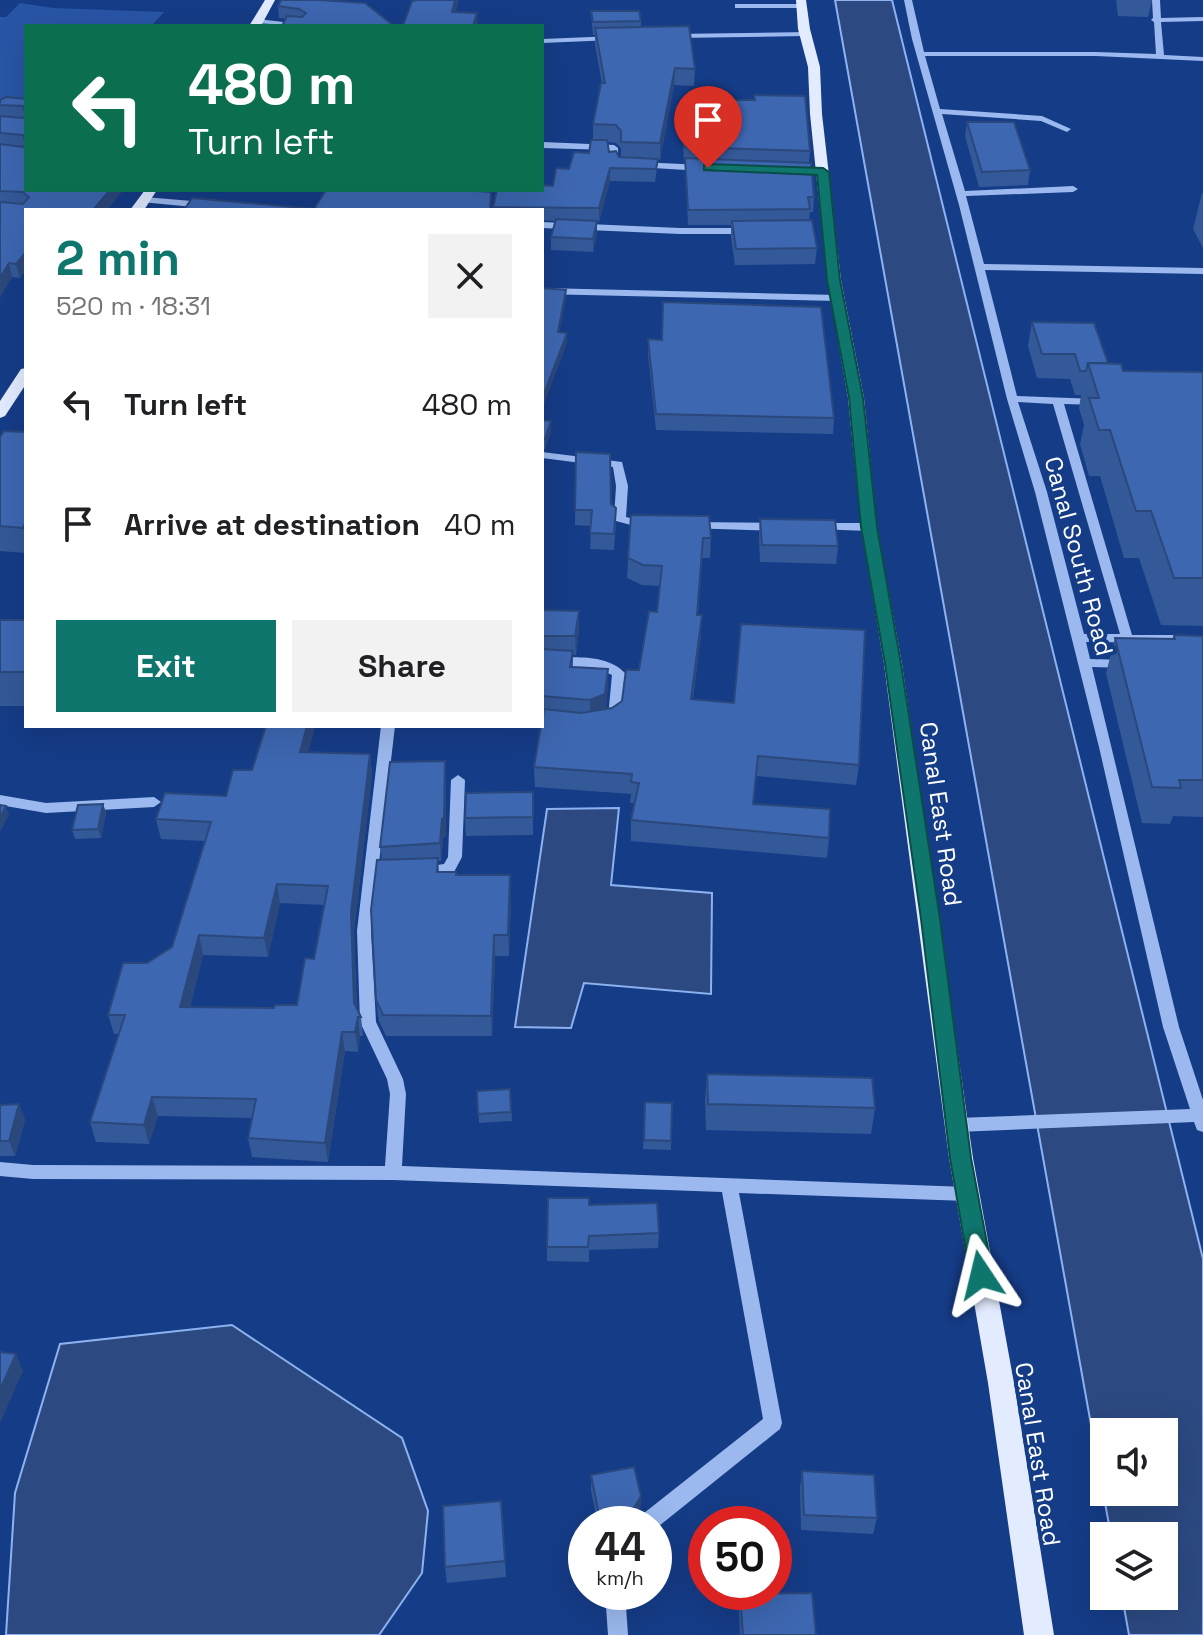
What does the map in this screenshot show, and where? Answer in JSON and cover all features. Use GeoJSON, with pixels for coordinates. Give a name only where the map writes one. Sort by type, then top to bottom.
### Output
{"type":"FeatureCollection","features":[{"type":"Feature","properties":{"kind":"main road"},"geometry":{"type":"LineString","coordinates":[[256,24],[270,0]]}},
{"type":"Feature","properties":{"kind":"main road","name":"Canal East Road"},"geometry":{"type":"LineString","coordinates":[[801,3],[814,67],[815,172],[820,230],[856,398],[869,527],[893,664],[967,1194],[1001,1383],[1039,1635]]}},
{"type":"Feature","properties":{"kind":"main road"},"geometry":{"type":"LineString","coordinates":[[2,406],[24,375]]}},
{"type":"Feature","properties":{"kind":"street","name":"Canal South Road"},"geometry":{"type":"LineString","coordinates":[[908,0],[1012,399],[1041,492],[1171,1027],[1200,1109]]}},
{"type":"Feature","properties":{"kind":"street"},"geometry":{"type":"LineString","coordinates":[[1156,0],[1155,20],[1160,56]]}},
{"type":"Feature","properties":{"kind":"street"},"geometry":{"type":"LineString","coordinates":[[738,6],[801,3]]}},
{"type":"Feature","properties":{"kind":"street"},"geometry":{"type":"LineString","coordinates":[[1155,20],[1203,19]]}},
{"type":"Feature","properties":{"kind":"street"},"geometry":{"type":"LineString","coordinates":[[658,36],[805,34]]}},
{"type":"Feature","properties":{"kind":"street"},"geometry":{"type":"LineString","coordinates":[[544,41],[629,37]]}},
{"type":"Feature","properties":{"kind":"street"},"geometry":{"type":"LineString","coordinates":[[921,54],[1203,59]]}},
{"type":"Feature","properties":{"kind":"street"},"geometry":{"type":"LineString","coordinates":[[937,111],[1042,119],[1067,129]]}},
{"type":"Feature","properties":{"kind":"street"},"geometry":{"type":"LineString","coordinates":[[544,145],[614,148],[618,163],[715,168]]}},
{"type":"Feature","properties":{"kind":"street"},"geometry":{"type":"LineString","coordinates":[[961,194],[1073,189]]}},
{"type":"Feature","properties":{"kind":"street"},"geometry":{"type":"LineString","coordinates":[[144,200],[216,206]]}},
{"type":"Feature","properties":{"kind":"street"},"geometry":{"type":"LineString","coordinates":[[544,225],[754,231]]}},
{"type":"Feature","properties":{"kind":"street"},"geometry":{"type":"LineString","coordinates":[[980,267],[1203,271]]}},
{"type":"Feature","properties":{"kind":"street"},"geometry":{"type":"LineString","coordinates":[[544,291],[837,298]]}},
{"type":"Feature","properties":{"kind":"street"},"geometry":{"type":"LineString","coordinates":[[1012,399],[1115,402]]}},
{"type":"Feature","properties":{"kind":"street"},"geometry":{"type":"LineString","coordinates":[[1057,400],[1127,638]]}},
{"type":"Feature","properties":{"kind":"street"},"geometry":{"type":"LineString","coordinates":[[544,455],[618,464],[622,486],[620,519],[636,525],[661,526]]}},
{"type":"Feature","properties":{"kind":"street"},"geometry":{"type":"LineString","coordinates":[[677,526],[789,527]]}},
{"type":"Feature","properties":{"kind":"street"},"geometry":{"type":"LineString","coordinates":[[805,527],[869,527]]}},
{"type":"Feature","properties":{"kind":"street"},"geometry":{"type":"LineString","coordinates":[[1077,638],[1203,639]]}},
{"type":"Feature","properties":{"kind":"street"},"geometry":{"type":"LineString","coordinates":[[544,662],[606,665],[619,673],[614,718],[597,725]]}},
{"type":"Feature","properties":{"kind":"street"},"geometry":{"type":"LineString","coordinates":[[1084,663],[1145,664]]}},
{"type":"Feature","properties":{"kind":"street"},"geometry":{"type":"LineString","coordinates":[[388,728],[378,873],[364,931],[368,1022],[395,1079],[398,1094],[393,1173]]}},
{"type":"Feature","properties":{"kind":"street"},"geometry":{"type":"LineString","coordinates":[[411,872],[449,868],[455,857],[458,780]]}},
{"type":"Feature","properties":{"kind":"street"},"geometry":{"type":"LineString","coordinates":[[0,800],[46,808],[154,802]]}},
{"type":"Feature","properties":{"kind":"street"},"geometry":{"type":"LineString","coordinates":[[957,1125],[1176,1115],[1200,1109]]}},
{"type":"Feature","properties":{"kind":"street"},"geometry":{"type":"LineString","coordinates":[[0,1169],[393,1173],[967,1194]]}},
{"type":"Feature","properties":{"kind":"street"},"geometry":{"type":"LineString","coordinates":[[669,1506],[773,1423],[729,1186]]}},
{"type":"Feature","properties":{"kind":"street"},"geometry":{"type":"LineString","coordinates":[[616,1610],[618,1635]]}},
{"type":"Feature","properties":{"kind":"shaded area"},"geometry":{"type":"Polygon","coordinates":[[[835,0],[892,0],[1203,1259],[1203,1635],[1129,1635],[1125,1610],[1178,1610],[1178,1522],[1108,1522],[1106,1506],[1178,1506],[1178,1418],[1090,1419],[835,0]]]}},
{"type":"Feature","properties":{"kind":"shaded area"},"geometry":{"type":"Polygon","coordinates":[[[20,3],[53,8],[164,12],[153,24],[24,24],[24,102],[0,100],[0,17],[6,17],[20,3]]]}},
{"type":"Feature","properties":{"kind":"shaded area"},"geometry":{"type":"Polygon","coordinates":[[[619,808],[611,885],[712,893],[711,994],[584,983],[571,1028],[515,1027],[547,809],[619,808]]]}},
{"type":"Feature","properties":{"kind":"shaded area"},"geometry":{"type":"Polygon","coordinates":[[[232,1325],[402,1438],[428,1511],[422,1573],[379,1635],[6,1635],[15,1493],[60,1344],[232,1325]]]}},
{"type":"Feature","properties":{"kind":"building"},"geometry":{"type":"Polygon","coordinates":[[[281,0],[365,3],[391,24],[283,24],[287,16],[302,17],[306,13],[278,6],[281,0]]]}},
{"type":"Feature","properties":{"kind":"building"},"geometry":{"type":"Polygon","coordinates":[[[455,0],[452,12],[477,13],[474,24],[404,24],[412,1],[455,0]]]}},
{"type":"Feature","properties":{"kind":"building"},"geometry":{"type":"Polygon","coordinates":[[[591,11],[639,11],[641,21],[593,22],[591,11]]]}},
{"type":"Feature","properties":{"kind":"building"},"geometry":{"type":"Polygon","coordinates":[[[689,26],[695,69],[675,68],[660,143],[621,142],[621,131],[616,125],[593,124],[601,83],[605,83],[595,28],[689,26]]]}},
{"type":"Feature","properties":{"kind":"building"},"geometry":{"type":"Polygon","coordinates":[[[754,95],[805,96],[810,151],[684,147],[681,100],[755,100],[754,95]]]}},
{"type":"Feature","properties":{"kind":"building"},"geometry":{"type":"Polygon","coordinates":[[[6,97],[24,99],[24,109],[23,106],[0,105],[0,100],[6,97]]]}},
{"type":"Feature","properties":{"kind":"building"},"geometry":{"type":"Polygon","coordinates":[[[0,116],[23,118],[24,138],[23,135],[0,133],[0,116]]]}},
{"type":"Feature","properties":{"kind":"building"},"geometry":{"type":"Polygon","coordinates":[[[967,122],[1014,122],[1030,170],[982,172],[967,122]]]}},
{"type":"Feature","properties":{"kind":"building"},"geometry":{"type":"Polygon","coordinates":[[[591,140],[607,140],[609,152],[616,151],[619,157],[658,159],[656,169],[610,168],[599,208],[493,207],[497,192],[544,192],[544,185],[553,186],[556,168],[569,169],[574,152],[589,153],[591,140]]]}},
{"type":"Feature","properties":{"kind":"building"},"geometry":{"type":"Polygon","coordinates":[[[0,144],[24,146],[24,192],[108,192],[95,208],[24,208],[24,254],[16,264],[9,263],[0,278],[0,202],[23,204],[29,197],[23,192],[0,191],[0,144]]]}},
{"type":"Feature","properties":{"kind":"building"},"geometry":{"type":"Polygon","coordinates":[[[685,158],[811,163],[814,197],[808,197],[810,209],[688,210],[685,158]]]}},
{"type":"Feature","properties":{"kind":"building"},"geometry":{"type":"Polygon","coordinates":[[[325,192],[491,192],[490,208],[315,208],[325,192]]]}},
{"type":"Feature","properties":{"kind":"building"},"geometry":{"type":"Polygon","coordinates":[[[192,198],[303,208],[185,208],[192,198]]]}},
{"type":"Feature","properties":{"kind":"building"},"geometry":{"type":"Polygon","coordinates":[[[556,219],[597,221],[593,239],[551,237],[556,219]]]}},
{"type":"Feature","properties":{"kind":"building"},"geometry":{"type":"Polygon","coordinates":[[[812,220],[817,248],[736,249],[732,221],[812,220]]]}},
{"type":"Feature","properties":{"kind":"building"},"geometry":{"type":"Polygon","coordinates":[[[544,288],[566,290],[558,332],[567,333],[544,394],[544,288]]]}},
{"type":"Feature","properties":{"kind":"building"},"geometry":{"type":"Polygon","coordinates":[[[663,302],[821,307],[834,418],[656,414],[648,339],[662,340],[663,302]]]}},
{"type":"Feature","properties":{"kind":"building"},"geometry":{"type":"Polygon","coordinates":[[[1032,322],[1094,323],[1108,363],[1088,363],[1086,371],[1080,371],[1075,354],[1042,354],[1032,322]]]}},
{"type":"Feature","properties":{"kind":"building"},"geometry":{"type":"Polygon","coordinates":[[[1088,363],[1121,364],[1123,371],[1203,372],[1203,578],[1174,578],[1151,511],[1136,511],[1110,430],[1099,430],[1089,398],[1099,398],[1088,363]]]}},
{"type":"Feature","properties":{"kind":"building"},"geometry":{"type":"Polygon","coordinates":[[[544,420],[551,421],[545,439],[544,420]]]}},
{"type":"Feature","properties":{"kind":"building"},"geometry":{"type":"Polygon","coordinates":[[[4,431],[24,432],[23,528],[0,526],[0,437],[4,431]]]}},
{"type":"Feature","properties":{"kind":"building"},"geometry":{"type":"Polygon","coordinates":[[[576,452],[610,454],[611,504],[616,508],[614,534],[590,533],[592,510],[575,510],[576,452]]]}},
{"type":"Feature","properties":{"kind":"building"},"geometry":{"type":"Polygon","coordinates":[[[631,515],[709,516],[711,538],[703,538],[697,615],[702,615],[691,699],[734,703],[741,624],[865,630],[859,765],[758,756],[753,804],[830,809],[829,838],[631,820],[639,783],[631,782],[632,774],[534,767],[541,728],[544,728],[544,709],[581,713],[612,708],[622,701],[626,670],[639,670],[649,611],[657,612],[662,566],[643,565],[628,558],[631,515]]]}},
{"type":"Feature","properties":{"kind":"building"},"geometry":{"type":"Polygon","coordinates":[[[760,519],[835,520],[838,546],[762,545],[760,519]]]}},
{"type":"Feature","properties":{"kind":"building"},"geometry":{"type":"Polygon","coordinates":[[[544,610],[579,611],[575,636],[544,636],[544,610]]]}},
{"type":"Feature","properties":{"kind":"building"},"geometry":{"type":"Polygon","coordinates":[[[0,620],[24,620],[24,672],[0,672],[0,620]]]}},
{"type":"Feature","properties":{"kind":"building"},"geometry":{"type":"Polygon","coordinates":[[[1174,635],[1203,636],[1203,780],[1179,780],[1181,788],[1152,787],[1115,638],[1175,639],[1174,635]]]}},
{"type":"Feature","properties":{"kind":"building"},"geometry":{"type":"Polygon","coordinates":[[[544,649],[573,651],[570,667],[608,669],[605,694],[590,700],[544,696],[544,649]]]}},
{"type":"Feature","properties":{"kind":"building"},"geometry":{"type":"Polygon","coordinates":[[[265,728],[306,728],[300,752],[370,754],[351,912],[354,1003],[361,1017],[358,1017],[355,1032],[342,1032],[325,1143],[248,1138],[256,1099],[152,1097],[144,1125],[90,1122],[125,1015],[108,1015],[123,963],[147,963],[172,947],[211,822],[156,819],[165,793],[226,796],[233,770],[252,770],[265,728]],[[277,884],[264,938],[199,935],[180,1007],[274,1008],[275,1005],[297,1005],[305,958],[314,959],[328,886],[277,884]]]}},
{"type":"Feature","properties":{"kind":"building"},"geometry":{"type":"Polygon","coordinates":[[[445,761],[444,818],[440,843],[380,847],[390,762],[445,761]]]}},
{"type":"Feature","properties":{"kind":"building"},"geometry":{"type":"Polygon","coordinates":[[[533,792],[533,817],[465,818],[466,793],[533,792]]]}},
{"type":"Feature","properties":{"kind":"building"},"geometry":{"type":"Polygon","coordinates":[[[103,804],[98,829],[72,830],[78,805],[103,804]]]}},
{"type":"Feature","properties":{"kind":"building"},"geometry":{"type":"Polygon","coordinates":[[[438,858],[437,872],[510,875],[508,935],[494,935],[491,1016],[383,1015],[376,1000],[371,910],[377,860],[438,858]]]}},
{"type":"Feature","properties":{"kind":"building"},"geometry":{"type":"Polygon","coordinates":[[[707,1074],[872,1078],[875,1108],[708,1104],[707,1074]]]}},
{"type":"Feature","properties":{"kind":"building"},"geometry":{"type":"Polygon","coordinates":[[[510,1089],[511,1112],[478,1114],[477,1091],[510,1089]]]}},
{"type":"Feature","properties":{"kind":"building"},"geometry":{"type":"Polygon","coordinates":[[[645,1102],[672,1103],[671,1141],[644,1140],[645,1102]]]}},
{"type":"Feature","properties":{"kind":"building"},"geometry":{"type":"Polygon","coordinates":[[[19,1104],[9,1141],[0,1141],[0,1105],[19,1104]]]}},
{"type":"Feature","properties":{"kind":"building"},"geometry":{"type":"Polygon","coordinates":[[[548,1198],[589,1198],[589,1205],[657,1203],[659,1233],[589,1236],[588,1247],[547,1247],[548,1198]]]}},
{"type":"Feature","properties":{"kind":"building"},"geometry":{"type":"Polygon","coordinates":[[[0,1352],[16,1354],[0,1390],[0,1352]]]}},
{"type":"Feature","properties":{"kind":"building"},"geometry":{"type":"Polygon","coordinates":[[[634,1467],[641,1496],[635,1506],[597,1506],[591,1475],[634,1467]]]}},
{"type":"Feature","properties":{"kind":"building"},"geometry":{"type":"Polygon","coordinates":[[[802,1471],[874,1475],[877,1518],[804,1515],[802,1471]]]}},
{"type":"Feature","properties":{"kind":"building"},"geometry":{"type":"Polygon","coordinates":[[[501,1501],[505,1561],[445,1567],[443,1506],[501,1501]]]}},
{"type":"Feature","properties":{"kind":"building"},"geometry":{"type":"Polygon","coordinates":[[[792,1593],[812,1593],[816,1635],[743,1635],[741,1610],[792,1610],[792,1593]]]}},
{"type":"Feature","properties":{"kind":"route"},"geometry":{"type":"LineString","coordinates":[[708,168],[823,172],[834,280],[856,398],[869,527],[893,664],[961,1158],[981,1275]]}}]}
